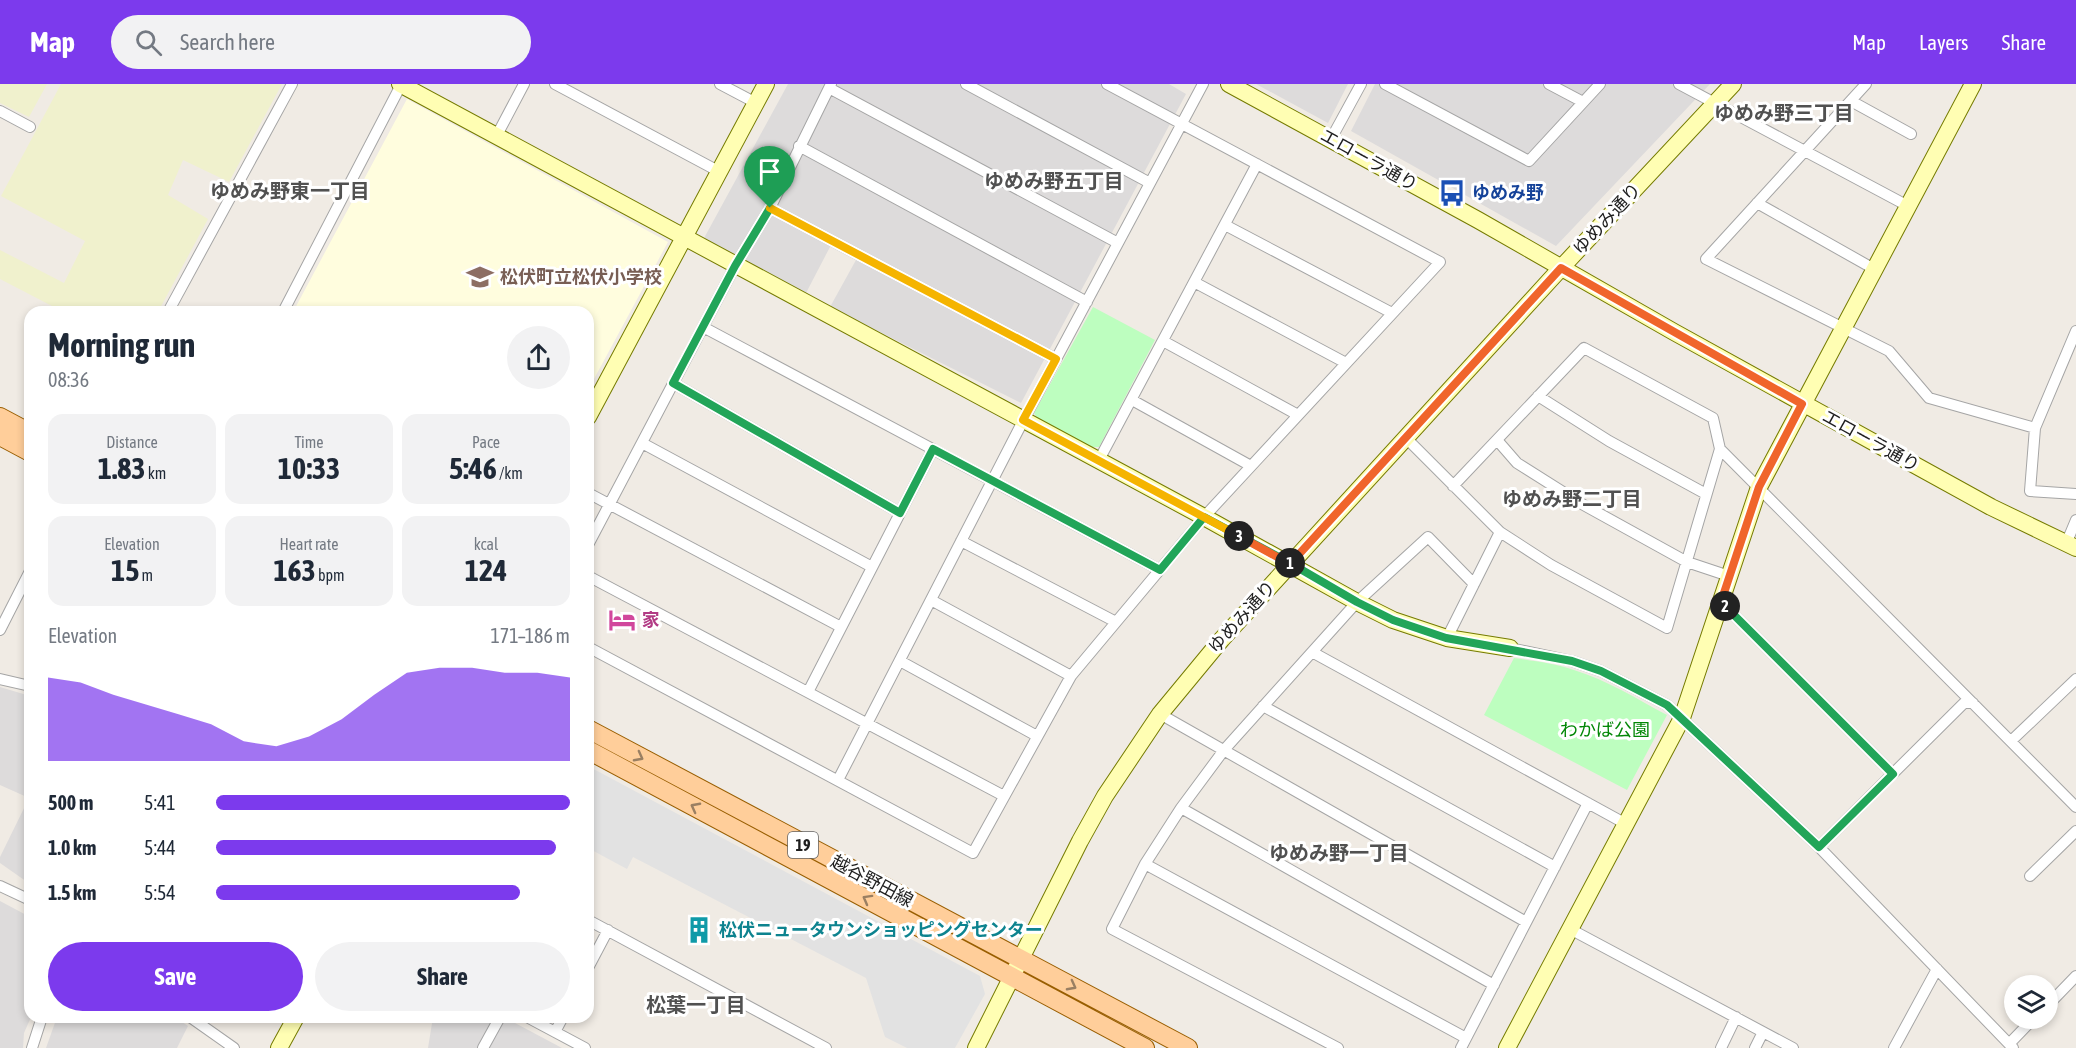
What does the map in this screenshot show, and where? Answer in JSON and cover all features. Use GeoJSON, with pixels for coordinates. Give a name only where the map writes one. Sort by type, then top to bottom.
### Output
{"type":"FeatureCollection","features":[{"type":"Feature","properties":{"kind":"main road"},"geometry":{"type":"LineString","coordinates":[[0,417],[24,430]]}},
{"type":"Feature","properties":{"kind":"main road"},"geometry":{"type":"LineString","coordinates":[[0,436],[24,449]]}},
{"type":"Feature","properties":{"kind":"main road","name":"越谷野田線"},"geometry":{"type":"LineString","coordinates":[[594,732],[1188,1048]]}},
{"type":"Feature","properties":{"kind":"main road","name":"越谷野田線"},"geometry":{"type":"LineString","coordinates":[[594,753],[1145,1048]]}},
{"type":"Feature","properties":{"kind":"street"},"geometry":{"type":"LineString","coordinates":[[171,306],[292,84]]}},
{"type":"Feature","properties":{"kind":"street"},"geometry":{"type":"LineString","coordinates":[[497,135],[524,84]]}},
{"type":"Feature","properties":{"kind":"street"},"geometry":{"type":"LineString","coordinates":[[555,84],[720,172]]}},
{"type":"Feature","properties":{"kind":"street"},"geometry":{"type":"LineString","coordinates":[[720,84],[756,103]]}},
{"type":"Feature","properties":{"kind":"street"},"geometry":{"type":"LineString","coordinates":[[594,406],[766,84]]}},
{"type":"Feature","properties":{"kind":"street"},"geometry":{"type":"LineString","coordinates":[[966,84],[1150,183]]}},
{"type":"Feature","properties":{"kind":"street"},"geometry":{"type":"LineString","coordinates":[[594,650],[974,853],[1071,676],[1204,517],[1440,262],[1107,84]]}},
{"type":"Feature","properties":{"kind":"street"},"geometry":{"type":"LineString","coordinates":[[838,780],[1023,420],[1203,84]]}},
{"type":"Feature","properties":{"kind":"street","name":"エローラ通り"},"geometry":{"type":"LineString","coordinates":[[1229,84],[1802,404],[1981,501],[2071,546]]}},
{"type":"Feature","properties":{"kind":"street"},"geometry":{"type":"LineString","coordinates":[[1331,139],[1361,84]]}},
{"type":"Feature","properties":{"kind":"street"},"geometry":{"type":"LineString","coordinates":[[1385,84],[1528,161],[1600,84]]}},
{"type":"Feature","properties":{"kind":"street"},"geometry":{"type":"LineString","coordinates":[[1549,84],[1583,102]]}},
{"type":"Feature","properties":{"kind":"street"},"geometry":{"type":"LineString","coordinates":[[1679,84],[1908,206]]}},
{"type":"Feature","properties":{"kind":"street","name":"ゆめみ通り"},"geometry":{"type":"LineString","coordinates":[[976,1048],[1105,796],[1160,714],[1221,639],[1732,84]]}},
{"type":"Feature","properties":{"kind":"street"},"geometry":{"type":"LineString","coordinates":[[1866,84],[1706,259],[1889,351],[1929,399],[2035,428]]}},
{"type":"Feature","properties":{"kind":"street"},"geometry":{"type":"LineString","coordinates":[[1507,1048],[1682,718],[1759,487],[1973,84]]}},
{"type":"Feature","properties":{"kind":"street"},"geometry":{"type":"LineString","coordinates":[[286,306],[400,85],[497,135],[735,266],[1393,620],[1446,638],[1572,661],[1601,671],[1667,705],[1819,847],[2011,1046],[2025,1029]]}},
{"type":"Feature","properties":{"kind":"street"},"geometry":{"type":"LineString","coordinates":[[594,534],[735,266],[770,208],[830,86],[1118,243]]}},
{"type":"Feature","properties":{"kind":"street"},"geometry":{"type":"LineString","coordinates":[[1851,101],[1911,134]]}},
{"type":"Feature","properties":{"kind":"street"},"geometry":{"type":"LineString","coordinates":[[0,111],[30,127]]}},
{"type":"Feature","properties":{"kind":"street"},"geometry":{"type":"LineString","coordinates":[[799,146],[1087,302]]}},
{"type":"Feature","properties":{"kind":"street"},"geometry":{"type":"LineString","coordinates":[[1099,460],[1257,164]]}},
{"type":"Feature","properties":{"kind":"street"},"geometry":{"type":"LineString","coordinates":[[1757,203],[1874,269]]}},
{"type":"Feature","properties":{"kind":"street"},"geometry":{"type":"LineString","coordinates":[[770,208],[1056,359]]}},
{"type":"Feature","properties":{"kind":"street"},"geometry":{"type":"LineString","coordinates":[[1225,225],[1392,313]]}},
{"type":"Feature","properties":{"kind":"street"},"geometry":{"type":"LineString","coordinates":[[1194,282],[1346,363]]}},
{"type":"Feature","properties":{"kind":"street"},"geometry":{"type":"LineString","coordinates":[[703,327],[1160,570]]}},
{"type":"Feature","properties":{"kind":"street"},"geometry":{"type":"LineString","coordinates":[[2076,331],[2035,428],[2030,490],[2076,494]]}},
{"type":"Feature","properties":{"kind":"street"},"geometry":{"type":"LineString","coordinates":[[1163,341],[1298,415]]}},
{"type":"Feature","properties":{"kind":"street"},"geometry":{"type":"LineString","coordinates":[[1406,438],[1453,486],[1500,532],[1551,565],[1667,628],[1720,449],[1713,418],[1584,348],[1453,486]]}},
{"type":"Feature","properties":{"kind":"street"},"geometry":{"type":"LineString","coordinates":[[673,383],[900,513]]}},
{"type":"Feature","properties":{"kind":"street"},"geometry":{"type":"LineString","coordinates":[[1538,396],[1609,441],[1706,494]]}},
{"type":"Feature","properties":{"kind":"street"},"geometry":{"type":"LineString","coordinates":[[1132,400],[1251,466]]}},
{"type":"Feature","properties":{"kind":"street"},"geometry":{"type":"LineString","coordinates":[[1497,440],[1517,463],[1582,504],[1687,562],[1729,576]]}},
{"type":"Feature","properties":{"kind":"street"},"geometry":{"type":"LineString","coordinates":[[642,443],[872,567]]}},
{"type":"Feature","properties":{"kind":"street"},"geometry":{"type":"LineString","coordinates":[[808,692],[933,449]]}},
{"type":"Feature","properties":{"kind":"street"},"geometry":{"type":"LineString","coordinates":[[1720,449],[2076,807]]}},
{"type":"Feature","properties":{"kind":"street"},"geometry":{"type":"LineString","coordinates":[[594,496],[841,627]]}},
{"type":"Feature","properties":{"kind":"street"},"geometry":{"type":"LineString","coordinates":[[2071,546],[2076,520]]}},
{"type":"Feature","properties":{"kind":"street"},"geometry":{"type":"LineString","coordinates":[[1446,638],[1500,532]]}},
{"type":"Feature","properties":{"kind":"street"},"geometry":{"type":"LineString","coordinates":[[1338,1048],[1112,928],[1146,864],[1181,808],[1224,750],[1357,602],[1428,537],[1474,584]]}},
{"type":"Feature","properties":{"kind":"street"},"geometry":{"type":"LineString","coordinates":[[961,541],[1116,622]]}},
{"type":"Feature","properties":{"kind":"street"},"geometry":{"type":"LineString","coordinates":[[594,579],[1004,796]]}},
{"type":"Feature","properties":{"kind":"street"},"geometry":{"type":"LineString","coordinates":[[0,630],[24,583]]}},
{"type":"Feature","properties":{"kind":"street"},"geometry":{"type":"LineString","coordinates":[[931,600],[1071,676]]}},
{"type":"Feature","properties":{"kind":"street"},"geometry":{"type":"LineString","coordinates":[[1721,602],[1893,774]]}},
{"type":"Feature","properties":{"kind":"street"},"geometry":{"type":"LineString","coordinates":[[1312,652],[1626,824]]}},
{"type":"Feature","properties":{"kind":"street"},"geometry":{"type":"LineString","coordinates":[[900,661],[1037,736]]}},
{"type":"Feature","properties":{"kind":"street"},"geometry":{"type":"LineString","coordinates":[[0,679],[24,685]]}},
{"type":"Feature","properties":{"kind":"street"},"geometry":{"type":"LineString","coordinates":[[2011,741],[2076,679]]}},
{"type":"Feature","properties":{"kind":"street"},"geometry":{"type":"LineString","coordinates":[[1819,847],[1964,703],[1973,703]]}},
{"type":"Feature","properties":{"kind":"street"},"geometry":{"type":"LineString","coordinates":[[1263,706],[1555,867]]}},
{"type":"Feature","properties":{"kind":"street"},"geometry":{"type":"LineString","coordinates":[[1160,714],[1526,922]]}},
{"type":"Feature","properties":{"kind":"street"},"geometry":{"type":"LineString","coordinates":[[1146,864],[1463,1043],[1588,803]]}},
{"type":"Feature","properties":{"kind":"street"},"geometry":{"type":"LineString","coordinates":[[1181,808],[1494,985]]}},
{"type":"Feature","properties":{"kind":"street"},"geometry":{"type":"LineString","coordinates":[[2030,876],[2076,831]]}},
{"type":"Feature","properties":{"kind":"street"},"geometry":{"type":"LineString","coordinates":[[0,886],[24,897]]}},
{"type":"Feature","properties":{"kind":"street"},"geometry":{"type":"LineString","coordinates":[[594,923],[826,1048]]}},
{"type":"Feature","properties":{"kind":"street"},"geometry":{"type":"LineString","coordinates":[[1570,929],[1793,1048]]}},
{"type":"Feature","properties":{"kind":"street"},"geometry":{"type":"LineString","coordinates":[[594,957],[608,930]]}},
{"type":"Feature","properties":{"kind":"street"},"geometry":{"type":"LineString","coordinates":[[1894,1048],[1937,969]]}},
{"type":"Feature","properties":{"kind":"street"},"geometry":{"type":"LineString","coordinates":[[2058,995],[2076,976]]}},
{"type":"Feature","properties":{"kind":"street"},"geometry":{"type":"LineString","coordinates":[[1721,1048],[1736,1017]]}},
{"type":"Feature","properties":{"kind":"street"},"geometry":{"type":"LineString","coordinates":[[32,1048],[40,1023]]}},
{"type":"Feature","properties":{"kind":"street"},"geometry":{"type":"LineString","coordinates":[[199,1023],[234,1048]]}},
{"type":"Feature","properties":{"kind":"street"},"geometry":{"type":"LineString","coordinates":[[279,1048],[293,1023]]}},
{"type":"Feature","properties":{"kind":"street"},"geometry":{"type":"LineString","coordinates":[[483,1048],[497,1023]]}},
{"type":"Feature","properties":{"kind":"street"},"geometry":{"type":"LineString","coordinates":[[538,1023],[585,1048]]}},
{"type":"Feature","properties":{"kind":"street"},"geometry":{"type":"LineString","coordinates":[[555,1032],[560,1023]]}},
{"type":"Feature","properties":{"kind":"street"},"geometry":{"type":"LineString","coordinates":[[1755,1048],[1763,1032]]}},
{"type":"Feature","properties":{"kind":"shaded area"},"geometry":{"type":"Polygon","coordinates":[[[788,84],[1169,84],[1186,94],[1021,403],[830,307],[856,260],[831,245],[806,293],[703,240],[788,84]]]}},
{"type":"Feature","properties":{"kind":"shaded area"},"geometry":{"type":"Polygon","coordinates":[[[1256,84],[1348,84],[1328,123],[1256,84]]]}},
{"type":"Feature","properties":{"kind":"shaded area"},"geometry":{"type":"Polygon","coordinates":[[[1375,84],[1710,84],[1556,246],[1351,131],[1375,84]]]}},
{"type":"Feature","properties":{"kind":"shaded area","name":"松伏町立松伏小学校"},"geometry":{"type":"Polygon","coordinates":[[[407,99],[668,242],[594,379],[594,306],[296,306],[407,99]]]}},
{"type":"Feature","properties":{"kind":"shaded area"},"geometry":{"type":"Polygon","coordinates":[[[0,687],[24,694],[24,796],[0,785],[0,687]]]}},
{"type":"Feature","properties":{"kind":"shaded area"},"geometry":{"type":"Polygon","coordinates":[[[594,769],[980,976],[985,994],[955,1048],[907,1048],[885,1037],[866,978],[633,857],[627,869],[594,851],[594,769]]]}},
{"type":"Feature","properties":{"kind":"shaded area"},"geometry":{"type":"Polygon","coordinates":[[[24,808],[24,880],[0,863],[0,857],[24,808]]]}},
{"type":"Feature","properties":{"kind":"shaded area"},"geometry":{"type":"Polygon","coordinates":[[[0,901],[24,914],[24,1023],[28,1023],[24,1033],[23,1048],[0,1048],[0,901]]]}},
{"type":"Feature","properties":{"kind":"shaded area"},"geometry":{"type":"Polygon","coordinates":[[[55,1023],[184,1023],[188,1026],[177,1048],[46,1048],[55,1023]]]}},
{"type":"Feature","properties":{"kind":"shaded area"},"geometry":{"type":"Polygon","coordinates":[[[432,1023],[515,1023],[562,1048],[428,1048],[432,1023]]]}},
{"type":"Feature","properties":{"kind":"green space"},"geometry":{"type":"Polygon","coordinates":[[[0,84],[47,84],[29,117],[0,103],[0,84]]]}},
{"type":"Feature","properties":{"kind":"green space"},"geometry":{"type":"Polygon","coordinates":[[[61,84],[282,84],[229,182],[183,160],[168,195],[208,219],[161,306],[52,306],[0,279],[0,250],[64,283],[85,241],[1,196],[61,84]]]}},
{"type":"Feature","properties":{"kind":"green space"},"geometry":{"type":"Polygon","coordinates":[[[1093,307],[1155,340],[1099,447],[1092,447],[1038,420],[1034,413],[1093,307]]]}},
{"type":"Feature","properties":{"kind":"green space","name":"わかば公園"},"geometry":{"type":"Polygon","coordinates":[[[1514,658],[1544,662],[1586,674],[1622,690],[1667,715],[1627,790],[1484,715],[1514,658]]]}},
{"type":"Feature","properties":{"kind":"place","name":"ゆめみ野"},"geometry":{"type":"Point","coordinates":[1452,193]}},
{"type":"Feature","properties":{"kind":"place","name":"松伏町立松伏小学校"},"geometry":{"type":"Point","coordinates":[480,277]}},
{"type":"Feature","properties":{"kind":"place","name":"家"},"geometry":{"type":"Point","coordinates":[622,620]}},
{"type":"Feature","properties":{"kind":"place","name":"松伏ニュータウンショッピングセンター"},"geometry":{"type":"Point","coordinates":[699,930]}},
{"type":"Feature","properties":{"kind":"district","name":"ゆめみ野三丁目"},"geometry":{"type":"Point","coordinates":[1784,113]}},
{"type":"Feature","properties":{"kind":"district","name":"ゆめみ野五丁目"},"geometry":{"type":"Point","coordinates":[1054,181]}},
{"type":"Feature","properties":{"kind":"district","name":"ゆめみ野東一丁目"},"geometry":{"type":"Point","coordinates":[290,191]}},
{"type":"Feature","properties":{"kind":"district","name":"ゆめみ野二丁目"},"geometry":{"type":"Point","coordinates":[1572,499]}},
{"type":"Feature","properties":{"kind":"district","name":"ゆめみ野一丁目"},"geometry":{"type":"Point","coordinates":[1339,853]}},
{"type":"Feature","properties":{"kind":"district","name":"松葉一丁目"},"geometry":{"type":"Point","coordinates":[696,1005]}},
{"type":"Feature","properties":{"kind":"route"},"geometry":{"type":"LineString","coordinates":[[770,208],[735,266],[673,383],[900,513],[933,449],[1160,570],[1204,517],[1357,602],[1393,620],[1446,638],[1572,661],[1601,671],[1667,705],[1819,847],[1893,774],[1721,602],[1759,487],[1802,404],[1561,268],[1290,564],[1204,517],[1023,420],[1056,359],[770,208]]}}]}
